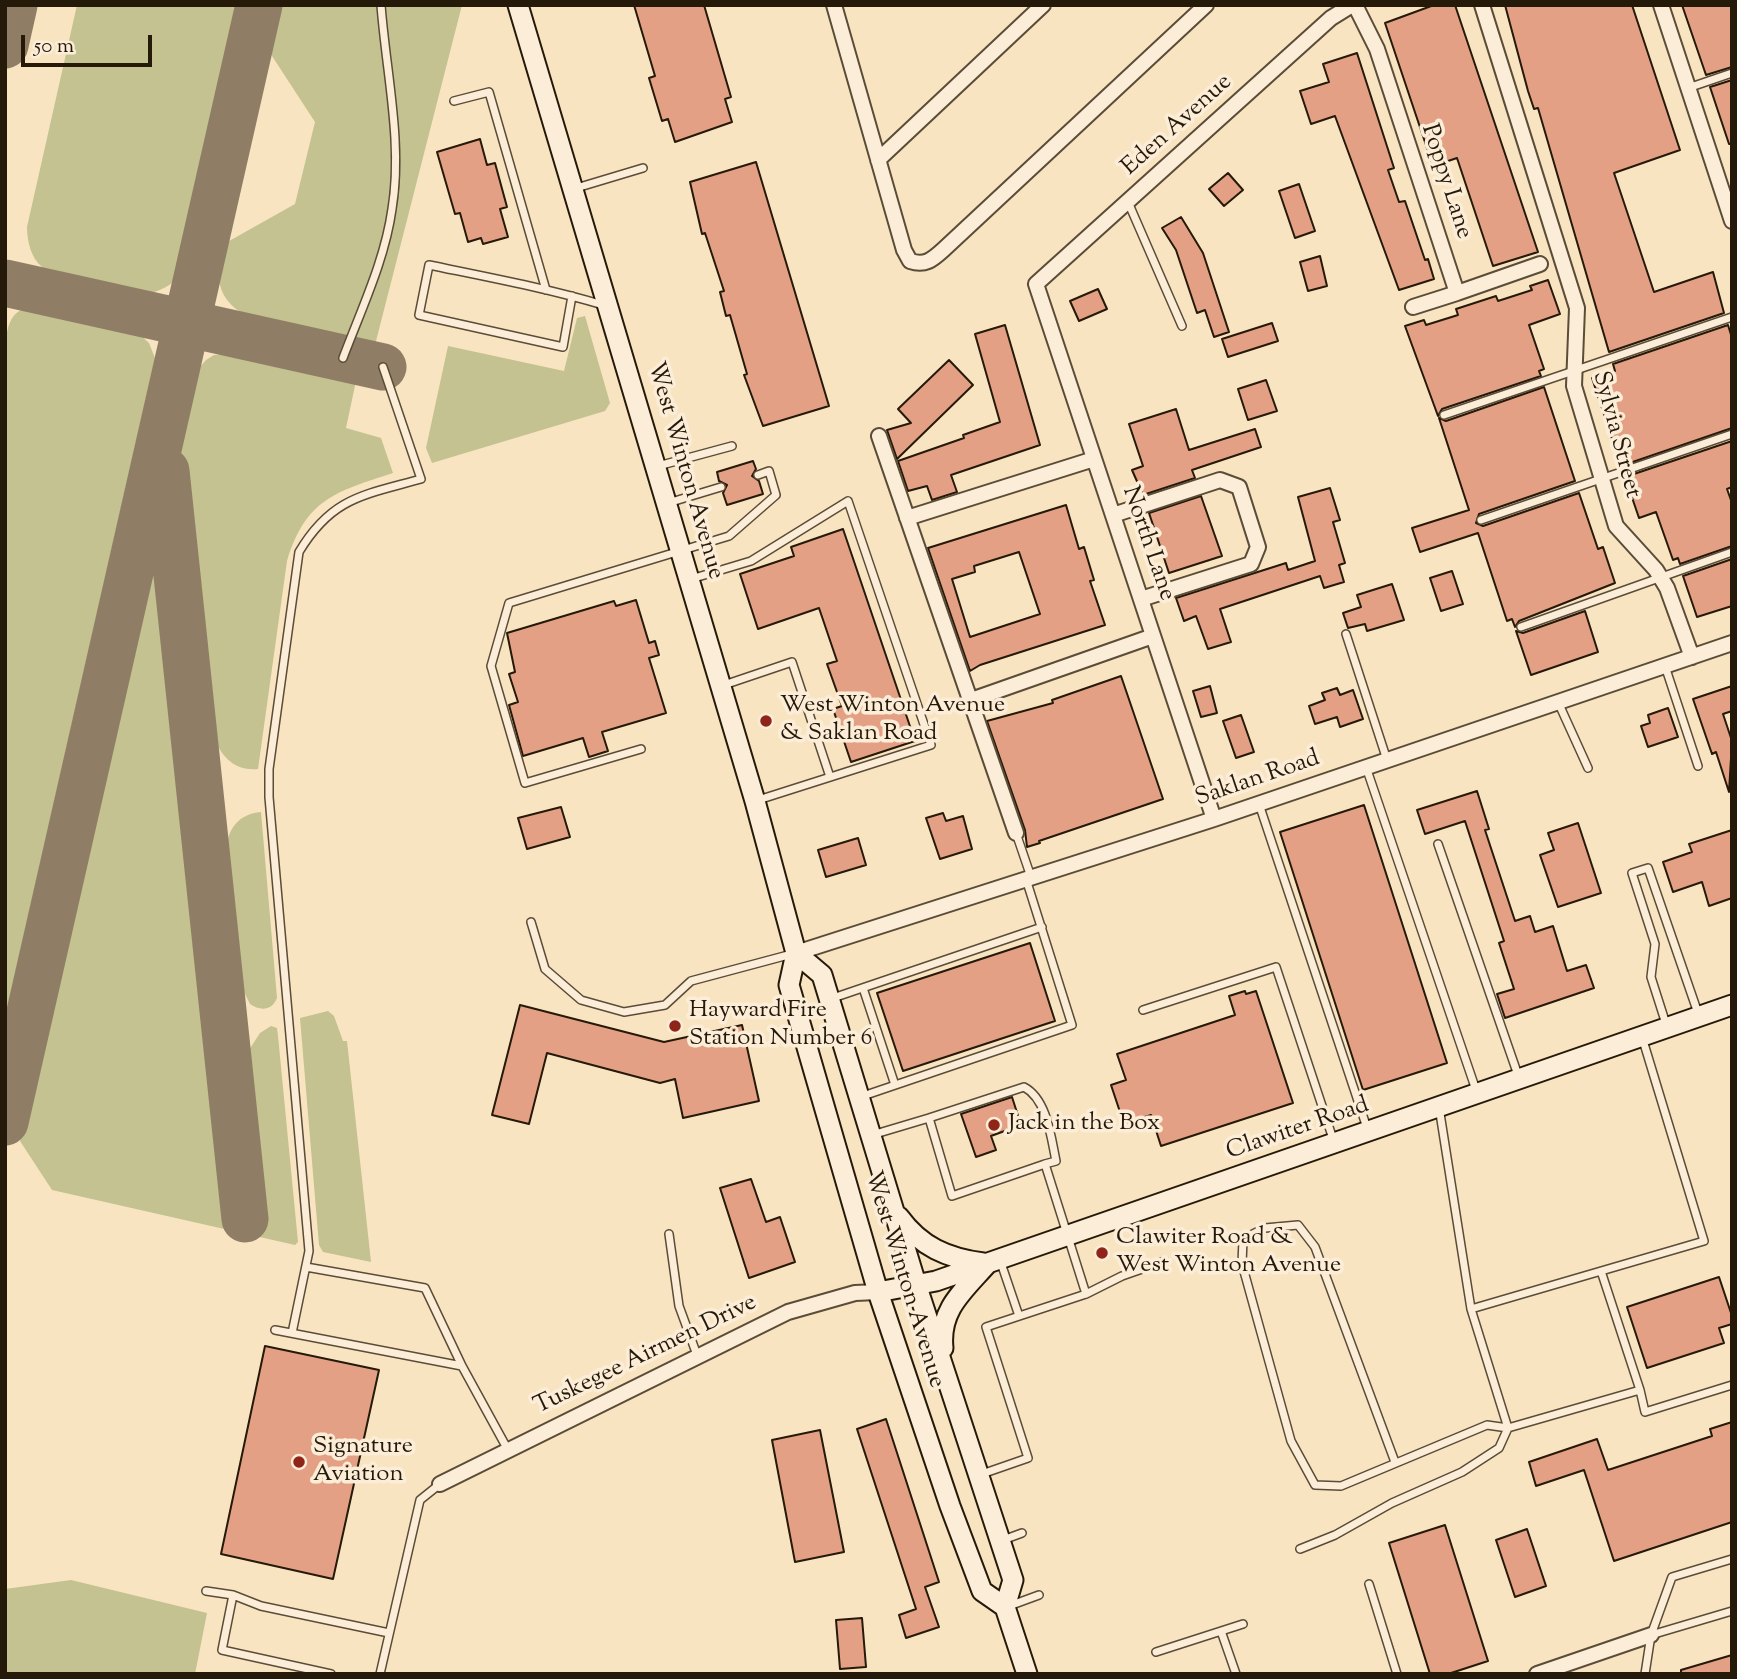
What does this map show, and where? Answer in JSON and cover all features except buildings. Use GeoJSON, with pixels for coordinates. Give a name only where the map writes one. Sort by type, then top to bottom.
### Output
{"type":"FeatureCollection","features":[{"type":"Feature","properties":{"kind":"main road","name":"West Winton Avenue"},"geometry":{"type":"LineString","coordinates":[[518,5],[572,189],[611,308],[755,801],[796,953],[789,985],[878,1292],[950,1506],[982,1591],[1005,1607]]}},
{"type":"Feature","properties":{"kind":"main road","name":"West Winton Avenue"},"geometry":{"type":"LineString","coordinates":[[796,953],[822,975],[917,1287],[1013,1580],[1005,1607],[1027,1674]]}},
{"type":"Feature","properties":{"kind":"main road","name":"Clawiter Road"},"geometry":{"type":"LineString","coordinates":[[878,1292],[917,1287],[993,1262],[1732,1005]]}},
{"type":"Feature","properties":{"kind":"main road"},"geometry":{"type":"LineString","coordinates":[[893,1208],[911,1233],[928,1247],[954,1259],[993,1262]]}},
{"type":"Feature","properties":{"kind":"main road"},"geometry":{"type":"LineString","coordinates":[[947,1379],[941,1329],[949,1307],[993,1262]]}},
{"type":"Feature","properties":{"kind":"street"},"geometry":{"type":"LineString","coordinates":[[834,5],[904,250],[910,261],[928,263],[1206,5]]}},
{"type":"Feature","properties":{"kind":"street"},"geometry":{"type":"LineString","coordinates":[[878,160],[1043,5]]}},
{"type":"Feature","properties":{"kind":"street","name":"Eden Avenue"},"geometry":{"type":"LineString","coordinates":[[1036,284],[1331,18],[1354,5]]}},
{"type":"Feature","properties":{"kind":"street","name":"Poppy Lane"},"geometry":{"type":"LineString","coordinates":[[1354,5],[1377,49],[1457,293]]}},
{"type":"Feature","properties":{"kind":"street","name":"Sylvia Street"},"geometry":{"type":"LineString","coordinates":[[1482,5],[1577,308],[1574,386],[1616,526],[1660,576],[1676,608],[1692,657]]}},
{"type":"Feature","properties":{"kind":"street"},"geometry":{"type":"LineString","coordinates":[[1661,5],[1688,88],[1728,194],[1732,221]]}},
{"type":"Feature","properties":{"kind":"street"},"geometry":{"type":"LineString","coordinates":[[1413,307],[1540,264]]}},
{"type":"Feature","properties":{"kind":"street","name":"North Lane"},"geometry":{"type":"LineString","coordinates":[[1036,284],[1214,819]]}},
{"type":"Feature","properties":{"kind":"street"},"geometry":{"type":"LineString","coordinates":[[879,436],[1016,833]]}},
{"type":"Feature","properties":{"kind":"street"},"geometry":{"type":"LineString","coordinates":[[907,518],[1094,459]]}},
{"type":"Feature","properties":{"kind":"street"},"geometry":{"type":"LineString","coordinates":[[1113,515],[1220,480],[1239,488],[1258,547],[1251,564],[1141,599]]}},
{"type":"Feature","properties":{"kind":"street"},"geometry":{"type":"LineString","coordinates":[[971,700],[1153,636]]}},
{"type":"Feature","properties":{"kind":"street","name":"Saklan Road"},"geometry":{"type":"LineString","coordinates":[[796,953],[1214,819],[1732,643]]}},
{"type":"Feature","properties":{"kind":"street","name":"Tuskegee Airmen Drive"},"geometry":{"type":"LineString","coordinates":[[440,1484],[788,1312],[855,1293],[878,1292]]}},
{"type":"Feature","properties":{"kind":"street"},"geometry":{"type":"LineString","coordinates":[[1537,1674],[1570,1668],[1651,1635]]}},
{"type":"Feature","properties":{"kind":"lane"},"geometry":{"type":"LineString","coordinates":[[343,358],[377,268],[392,209],[395,139],[381,5]]}},
{"type":"Feature","properties":{"kind":"lane"},"geometry":{"type":"LineString","coordinates":[[1688,88],[1732,74]]}},
{"type":"Feature","properties":{"kind":"lane"},"geometry":{"type":"LineString","coordinates":[[454,101],[489,92],[546,290]]}},
{"type":"Feature","properties":{"kind":"lane"},"geometry":{"type":"LineString","coordinates":[[572,189],[643,168]]}},
{"type":"Feature","properties":{"kind":"lane"},"geometry":{"type":"LineString","coordinates":[[1128,201],[1182,326]]}},
{"type":"Feature","properties":{"kind":"lane"},"geometry":{"type":"LineString","coordinates":[[572,296],[563,347],[419,315],[429,265],[572,296],[611,308]]}},
{"type":"Feature","properties":{"kind":"lane"},"geometry":{"type":"LineString","coordinates":[[1444,415],[1732,317]]}},
{"type":"Feature","properties":{"kind":"lane"},"geometry":{"type":"LineString","coordinates":[[292,1333],[309,1251],[269,797],[269,769],[299,552],[315,526],[338,506],[421,479],[383,367]]}},
{"type":"Feature","properties":{"kind":"lane"},"geometry":{"type":"LineString","coordinates":[[1481,520],[1732,435]]}},
{"type":"Feature","properties":{"kind":"lane"},"geometry":{"type":"LineString","coordinates":[[657,466],[732,446]]}},
{"type":"Feature","properties":{"kind":"lane"},"geometry":{"type":"LineString","coordinates":[[640,749],[525,783],[491,666],[509,603],[729,537],[776,495],[769,471],[758,475]]}},
{"type":"Feature","properties":{"kind":"lane"},"geometry":{"type":"LineString","coordinates":[[668,504],[721,487]]}},
{"type":"Feature","properties":{"kind":"lane"},"geometry":{"type":"LineString","coordinates":[[691,579],[751,561],[848,501],[931,745],[755,801]]}},
{"type":"Feature","properties":{"kind":"lane"},"geometry":{"type":"LineString","coordinates":[[1521,627],[1732,552]]}},
{"type":"Feature","properties":{"kind":"lane"},"geometry":{"type":"LineString","coordinates":[[1346,634],[1387,760]]}},
{"type":"Feature","properties":{"kind":"lane"},"geometry":{"type":"LineString","coordinates":[[721,686],[792,663],[830,776]]}},
{"type":"Feature","properties":{"kind":"lane"},"geometry":{"type":"LineString","coordinates":[[1665,666],[1698,766]]}},
{"type":"Feature","properties":{"kind":"lane"},"geometry":{"type":"LineString","coordinates":[[1558,701],[1588,768]]}},
{"type":"Feature","properties":{"kind":"lane"},"geometry":{"type":"LineString","coordinates":[[1366,767],[1477,1094]]}},
{"type":"Feature","properties":{"kind":"lane"},"geometry":{"type":"LineString","coordinates":[[1259,804],[1368,1132]]}},
{"type":"Feature","properties":{"kind":"lane"},"geometry":{"type":"LineString","coordinates":[[859,1097],[1072,1025],[1016,833]]}},
{"type":"Feature","properties":{"kind":"lane"},"geometry":{"type":"LineString","coordinates":[[1438,844],[1519,1079]]}},
{"type":"Feature","properties":{"kind":"lane"},"geometry":{"type":"LineString","coordinates":[[1668,1027],[1651,977],[1655,944],[1632,873],[1648,868],[1699,1016]]}},
{"type":"Feature","properties":{"kind":"lane"},"geometry":{"type":"LineString","coordinates":[[531,922],[545,969],[581,1000],[624,1012],[665,1005],[691,981],[796,953]]}},
{"type":"Feature","properties":{"kind":"lane"},"geometry":{"type":"LineString","coordinates":[[829,999],[1042,927]]}},
{"type":"Feature","properties":{"kind":"lane"},"geometry":{"type":"LineString","coordinates":[[1143,1010],[1276,967],[1335,1143]]}},
{"type":"Feature","properties":{"kind":"lane"},"geometry":{"type":"LineString","coordinates":[[863,988],[895,1085]]}},
{"type":"Feature","properties":{"kind":"lane"},"geometry":{"type":"LineString","coordinates":[[1471,1309],[1704,1241],[1642,1036]]}},
{"type":"Feature","properties":{"kind":"lane"},"geometry":{"type":"LineString","coordinates":[[871,1136],[1024,1087],[1033,1092],[1042,1107],[1056,1161],[952,1196],[929,1118]]}},
{"type":"Feature","properties":{"kind":"lane"},"geometry":{"type":"LineString","coordinates":[[1300,1549],[1335,1535],[1392,1503],[1462,1472],[1499,1448],[1508,1428],[1471,1309],[1439,1107]]}},
{"type":"Feature","properties":{"kind":"lane"},"geometry":{"type":"LineString","coordinates":[[1045,1164],[1086,1294]]}},
{"type":"Feature","properties":{"kind":"lane"},"geometry":{"type":"LineString","coordinates":[[1395,1462],[1315,1247],[1298,1225],[1265,1228],[1243,1239],[1242,1264],[1291,1441],[1315,1485],[1341,1486],[1487,1425],[1508,1428],[1640,1390]]}},
{"type":"Feature","properties":{"kind":"lane"},"geometry":{"type":"LineString","coordinates":[[669,1234],[679,1306],[697,1355]]}},
{"type":"Feature","properties":{"kind":"lane"},"geometry":{"type":"LineString","coordinates":[[979,1475],[1028,1458],[986,1327],[1086,1294],[1122,1276],[1165,1261]]}},
{"type":"Feature","properties":{"kind":"lane"},"geometry":{"type":"LineString","coordinates":[[993,1262],[1019,1316]]}},
{"type":"Feature","properties":{"kind":"lane"},"geometry":{"type":"LineString","coordinates":[[306,1266],[425,1289],[462,1366],[508,1450]]}},
{"type":"Feature","properties":{"kind":"lane"},"geometry":{"type":"LineString","coordinates":[[1601,1270],[1645,1412],[1732,1385]]}},
{"type":"Feature","properties":{"kind":"lane"},"geometry":{"type":"LineString","coordinates":[[275,1330],[462,1366]]}},
{"type":"Feature","properties":{"kind":"lane"},"geometry":{"type":"LineString","coordinates":[[380,1674],[421,1500],[440,1484]]}},
{"type":"Feature","properties":{"kind":"lane"},"geometry":{"type":"LineString","coordinates":[[1000,1540],[1022,1533]]}},
{"type":"Feature","properties":{"kind":"lane"},"geometry":{"type":"LineString","coordinates":[[1645,1674],[1651,1635],[1672,1577],[1732,1559]]}},
{"type":"Feature","properties":{"kind":"lane"},"geometry":{"type":"LineString","coordinates":[[1369,1584],[1397,1674]]}},
{"type":"Feature","properties":{"kind":"lane"},"geometry":{"type":"LineString","coordinates":[[206,1591],[233,1595],[261,1606],[389,1633]]}},
{"type":"Feature","properties":{"kind":"lane"},"geometry":{"type":"LineString","coordinates":[[233,1595],[222,1650],[331,1674]]}},
{"type":"Feature","properties":{"kind":"lane"},"geometry":{"type":"LineString","coordinates":[[1005,1607],[1039,1595]]}},
{"type":"Feature","properties":{"kind":"lane"},"geometry":{"type":"LineString","coordinates":[[1651,1635],[1732,1611]]}},
{"type":"Feature","properties":{"kind":"lane"},"geometry":{"type":"LineString","coordinates":[[1156,1652],[1243,1624]]}},
{"type":"Feature","properties":{"kind":"lane"},"geometry":{"type":"LineString","coordinates":[[1222,1631],[1236,1674]]}},
{"type":"Feature","properties":{"kind":"shaded area"},"geometry":{"type":"Polygon","coordinates":[[[77,5],[245,5],[185,270],[169,285],[154,292],[140,293],[94,285],[50,272],[38,263],[29,243],[27,227],[77,5]]]}},
{"type":"Feature","properties":{"kind":"shaded area"},"geometry":{"type":"Polygon","coordinates":[[[279,5],[462,5],[375,345],[246,315],[229,302],[220,285],[222,245],[295,204],[315,122],[272,56],[270,43],[279,5]]]}},
{"type":"Feature","properties":{"kind":"shaded area"},"geometry":{"type":"Polygon","coordinates":[[[29,307],[136,331],[149,343],[155,358],[5,1018],[5,341],[14,315],[29,307]]]}},
{"type":"Feature","properties":{"kind":"shaded area"},"geometry":{"type":"Polygon","coordinates":[[[585,316],[610,403],[605,411],[432,463],[426,448],[448,346],[564,371],[577,318],[585,316]]]}},
{"type":"Feature","properties":{"kind":"shaded area"},"geometry":{"type":"Polygon","coordinates":[[[228,354],[356,381],[346,428],[381,438],[393,473],[355,486],[325,501],[303,524],[295,540],[287,561],[258,769],[243,768],[232,763],[215,741],[177,439],[193,375],[214,355],[228,354]]]}},
{"type":"Feature","properties":{"kind":"shaded area"},"geometry":{"type":"Polygon","coordinates":[[[154,565],[158,580],[224,1219],[265,1229],[247,1053],[260,1033],[271,1026],[277,1028],[278,1036],[298,1242],[295,1245],[52,1190],[20,1141],[154,565]]]}},
{"type":"Feature","properties":{"kind":"shaded area"},"geometry":{"type":"Polygon","coordinates":[[[261,812],[277,998],[272,1005],[262,1009],[250,1004],[240,984],[226,850],[229,835],[236,824],[253,813],[261,812]]]}},
{"type":"Feature","properties":{"kind":"shaded area"},"geometry":{"type":"Polygon","coordinates":[[[328,1011],[334,1016],[343,1041],[347,1041],[371,1262],[323,1252],[319,1245],[300,1018],[328,1011]]]}},
{"type":"Feature","properties":{"kind":"shaded area"},"geometry":{"type":"Polygon","coordinates":[[[71,1580],[207,1613],[195,1674],[5,1674],[5,1589],[71,1580]]]}},
{"type":"Feature","properties":{"kind":"taxiway"},"geometry":{"type":"LineString","coordinates":[[5,45],[14,5]]}},
{"type":"Feature","properties":{"kind":"taxiway"},"geometry":{"type":"LineString","coordinates":[[5,1122],[259,5]]}},
{"type":"Feature","properties":{"kind":"taxiway"},"geometry":{"type":"LineString","coordinates":[[5,283],[383,367]]}},
{"type":"Feature","properties":{"kind":"taxiway"},"geometry":{"type":"LineString","coordinates":[[166,471],[245,1219]]}},
{"type":"Feature","properties":{"kind":"place","name":"West Winton Avenue & Saklan Road"},"geometry":{"type":"Point","coordinates":[766,721]}},
{"type":"Feature","properties":{"kind":"place","name":"Hayward Fire Station Number 6"},"geometry":{"type":"Point","coordinates":[675,1026]}},
{"type":"Feature","properties":{"kind":"place","name":"Jack in the Box"},"geometry":{"type":"Point","coordinates":[994,1125]}},
{"type":"Feature","properties":{"kind":"place","name":"Clawiter Road & West Winton Avenue"},"geometry":{"type":"Point","coordinates":[1102,1253]}},
{"type":"Feature","properties":{"kind":"place","name":"Signature Aviation"},"geometry":{"type":"Point","coordinates":[299,1462]}}]}
